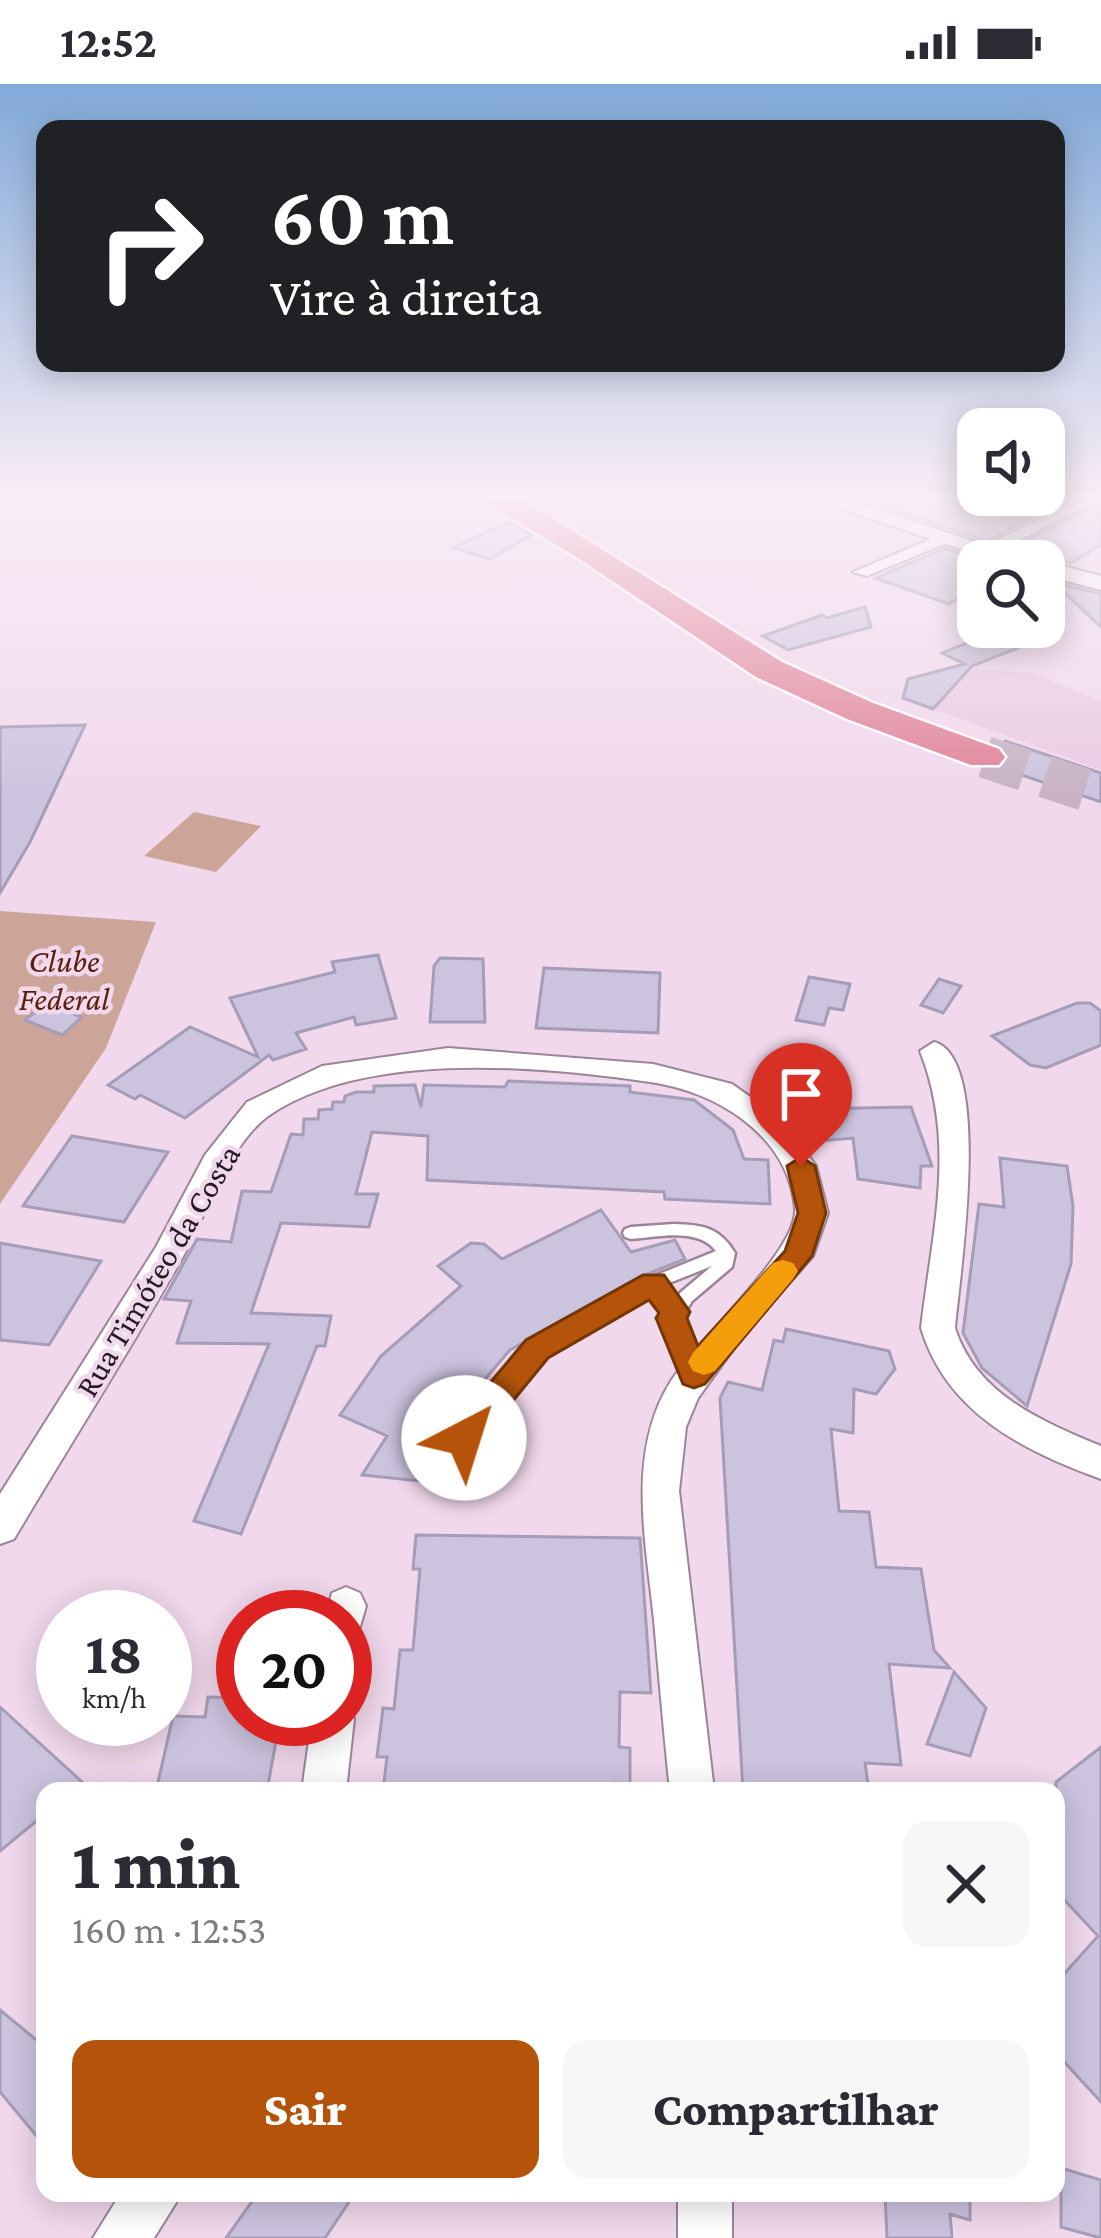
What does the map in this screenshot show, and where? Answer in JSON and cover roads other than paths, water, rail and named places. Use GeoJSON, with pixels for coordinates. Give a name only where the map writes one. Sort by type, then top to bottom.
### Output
{"type":"FeatureCollection","features":[{"type":"Feature","properties":{"kind":"highway"},"geometry":{"type":"LineString","coordinates":[[649,594],[795,683],[992,753],[780,660],[676,594]]}},
{"type":"Feature","properties":{"kind":"street"},"geometry":{"type":"LineString","coordinates":[[934,1052],[951,1094],[956,1148],[940,1311],[942,1350],[962,1379],[1001,1415],[1101,1463]]}},
{"type":"Feature","properties":{"kind":"street","name":"Rua Timóteo da Costa"},"geometry":{"type":"LineString","coordinates":[[0,1527],[169,1253],[216,1162],[257,1108],[303,1083],[362,1065],[448,1057],[653,1073],[722,1090],[770,1125],[801,1166],[812,1213],[797,1256],[694,1375],[668,1426],[660,1490],[691,1782]]}},
{"type":"Feature","properties":{"kind":"street"},"geometry":{"type":"LineString","coordinates":[[326,1782],[330,1746]]}},
{"type":"Feature","properties":{"kind":"street"},"geometry":{"type":"LineString","coordinates":[[120,2238],[148,2202]]}},
{"type":"Feature","properties":{"kind":"street"},"geometry":{"type":"LineString","coordinates":[[704,2202],[705,2238]]}},
{"type":"Feature","properties":{"kind":"lane"},"geometry":{"type":"LineString","coordinates":[[631,1233],[696,1231],[713,1238],[727,1253],[726,1263],[672,1318],[694,1375]]}},
{"type":"Feature","properties":{"kind":"lane"},"geometry":{"type":"LineString","coordinates":[[439,1467],[537,1349],[653,1283],[727,1253]]}},
{"type":"Feature","properties":{"kind":"lane"},"geometry":{"type":"LineString","coordinates":[[653,1283],[675,1312]]}},
{"type":"Feature","properties":{"kind":"tunnel"},"geometry":{"type":"LineString","coordinates":[[985,757],[1101,795]]}},
{"type":"Feature","properties":{"kind":"park label","name":"Clube Federal"},"geometry":{"type":"Point","coordinates":[64,979]}}]}
